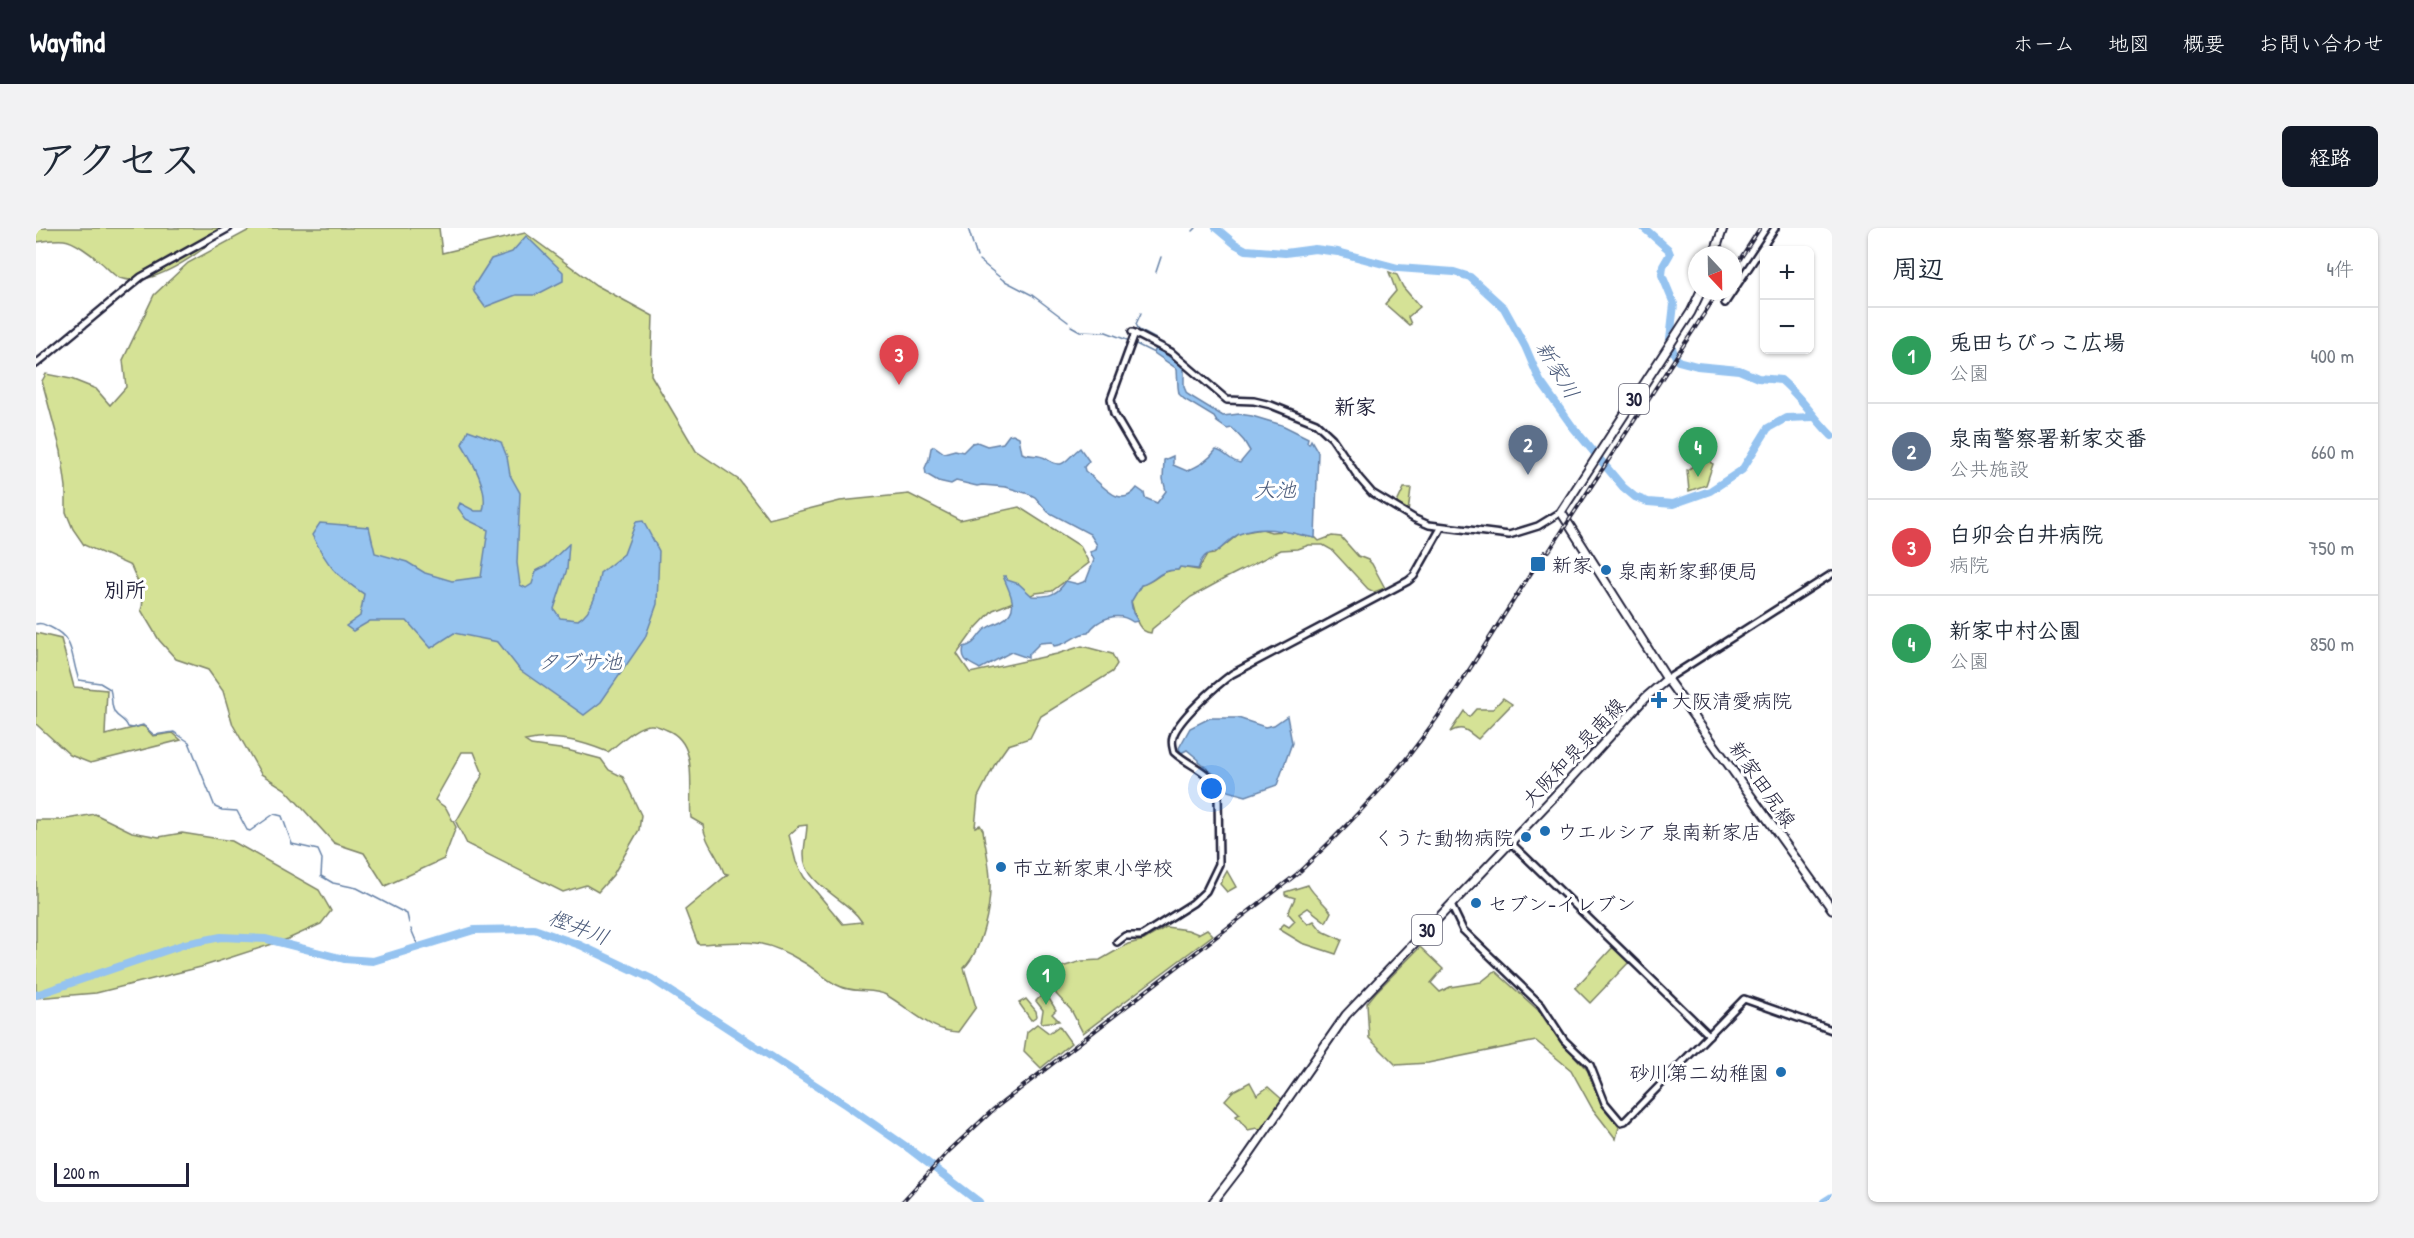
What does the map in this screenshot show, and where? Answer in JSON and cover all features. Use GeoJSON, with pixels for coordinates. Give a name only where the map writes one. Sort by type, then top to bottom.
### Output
{"type":"FeatureCollection","features":[{"type":"Feature","properties":{"kind":"main road"},"geometry":{"type":"LineString","coordinates":[[1717,246],[1723,228]]}},
{"type":"Feature","properties":{"kind":"main road","name":"30"},"geometry":{"type":"LineString","coordinates":[[1561,512],[1678,333],[1696,300]]}},
{"type":"Feature","properties":{"kind":"main road"},"geometry":{"type":"LineString","coordinates":[[1561,512],[1667,679]]}},
{"type":"Feature","properties":{"kind":"main road","name":"大阪和泉泉南線"},"geometry":{"type":"LineString","coordinates":[[1213,1202],[1346,1016],[1644,698],[1667,679]]}},
{"type":"Feature","properties":{"kind":"main road","name":"新家田尻線"},"geometry":{"type":"LineString","coordinates":[[1667,679],[1832,909]]}},
{"type":"Feature","properties":{"kind":"street"},"geometry":{"type":"LineString","coordinates":[[36,364],[141,277],[229,228]]}},
{"type":"Feature","properties":{"kind":"street"},"geometry":{"type":"LineString","coordinates":[[1725,303],[1775,228]]}},
{"type":"Feature","properties":{"kind":"street"},"geometry":{"type":"LineString","coordinates":[[1141,460],[1114,414],[1111,399],[1134,332],[1156,343],[1186,363],[1227,400],[1254,401],[1271,405],[1316,423],[1332,438],[1372,493],[1415,519],[1441,528],[1509,535],[1530,529],[1561,512]]}},
{"type":"Feature","properties":{"kind":"street"},"geometry":{"type":"LineString","coordinates":[[1117,942],[1125,936],[1141,936],[1193,903],[1206,891],[1219,864],[1217,791],[1207,774],[1174,752],[1172,740],[1179,726],[1212,690],[1231,675],[1408,581],[1414,576],[1441,528]]}},
{"type":"Feature","properties":{"kind":"street"},"geometry":{"type":"LineString","coordinates":[[1667,679],[1832,574]]}},
{"type":"Feature","properties":{"kind":"street"},"geometry":{"type":"LineString","coordinates":[[1510,843],[1709,1035]]}},
{"type":"Feature","properties":{"kind":"street"},"geometry":{"type":"LineString","coordinates":[[1451,905],[1462,930],[1540,1005],[1564,1040],[1590,1065],[1605,1102],[1621,1122],[1744,999],[1832,1030]]}},
{"type":"Feature","properties":{"kind":"green space"},"geometry":{"type":"Polygon","coordinates":[[[36,228],[229,228],[176,267],[144,279],[129,280],[116,276],[92,255],[73,243],[61,240],[36,242],[36,228]]]}},
{"type":"Feature","properties":{"kind":"green space"},"geometry":{"type":"Polygon","coordinates":[[[253,228],[439,228],[442,253],[525,233],[596,285],[653,316],[651,375],[696,451],[739,480],[769,519],[840,501],[909,494],[960,520],[1019,507],[1080,546],[1089,563],[1052,591],[1036,593],[993,610],[975,629],[957,654],[970,673],[1057,654],[1082,646],[1112,654],[1117,664],[1112,672],[1041,716],[1030,738],[1008,745],[996,762],[978,797],[975,827],[980,825],[983,830],[990,891],[984,928],[976,950],[964,968],[976,1007],[958,1032],[938,1028],[881,993],[843,988],[803,962],[764,944],[741,942],[698,944],[685,910],[728,874],[724,873],[706,838],[703,825],[691,818],[690,768],[684,745],[677,736],[659,726],[650,725],[639,728],[608,752],[567,740],[546,738],[525,741],[531,745],[567,750],[601,759],[609,770],[623,777],[641,815],[639,830],[613,875],[598,892],[586,885],[563,892],[467,844],[456,822],[483,774],[474,752],[462,752],[435,800],[446,808],[456,827],[444,859],[385,886],[364,853],[334,843],[285,789],[261,774],[233,725],[223,691],[208,670],[176,659],[159,640],[141,610],[142,593],[131,566],[84,545],[73,529],[66,512],[66,487],[61,451],[42,381],[46,374],[71,379],[96,389],[110,405],[126,387],[123,360],[154,295],[188,263],[253,228]],[[807,825],[799,826],[789,835],[796,862],[804,877],[843,924],[862,922],[849,907],[810,874],[804,856],[807,825]]]}},
{"type":"Feature","properties":{"kind":"green space"},"geometry":{"type":"Polygon","coordinates":[[[1389,272],[1397,275],[1403,287],[1420,307],[1408,317],[1411,324],[1409,325],[1385,304],[1396,291],[1389,272]]]}},
{"type":"Feature","properties":{"kind":"green space"},"geometry":{"type":"Polygon","coordinates":[[[1707,457],[1713,464],[1706,485],[1689,491],[1687,470],[1707,457]]]}},
{"type":"Feature","properties":{"kind":"green space"},"geometry":{"type":"Polygon","coordinates":[[[1404,488],[1411,488],[1408,512],[1396,505],[1404,488]]]}},
{"type":"Feature","properties":{"kind":"green space"},"geometry":{"type":"Polygon","coordinates":[[[1262,529],[1271,532],[1285,531],[1316,538],[1319,541],[1332,536],[1341,537],[1358,556],[1372,564],[1385,588],[1374,592],[1368,589],[1332,550],[1323,545],[1309,545],[1298,549],[1281,550],[1191,597],[1152,629],[1151,633],[1139,626],[1131,601],[1141,585],[1162,574],[1178,570],[1180,567],[1198,570],[1207,555],[1214,554],[1240,533],[1262,529]]]}},
{"type":"Feature","properties":{"kind":"green space"},"geometry":{"type":"Polygon","coordinates":[[[36,633],[61,639],[74,687],[107,690],[105,735],[141,726],[153,736],[173,733],[181,740],[90,763],[70,755],[36,724],[36,633]]]}},
{"type":"Feature","properties":{"kind":"green space"},"geometry":{"type":"Polygon","coordinates":[[[1503,698],[1512,704],[1478,739],[1464,730],[1458,729],[1450,732],[1464,711],[1469,717],[1476,709],[1493,709],[1503,698]]]}},
{"type":"Feature","properties":{"kind":"green space"},"geometry":{"type":"Polygon","coordinates":[[[95,814],[132,832],[159,837],[182,833],[232,841],[319,890],[331,911],[321,924],[288,939],[201,967],[96,993],[36,998],[36,820],[61,820],[95,814]]]}},
{"type":"Feature","properties":{"kind":"green space"},"geometry":{"type":"Polygon","coordinates":[[[1227,871],[1236,887],[1227,892],[1220,884],[1227,871]]]}},
{"type":"Feature","properties":{"kind":"green space"},"geometry":{"type":"Polygon","coordinates":[[[1308,885],[1331,912],[1326,922],[1308,908],[1299,914],[1308,924],[1314,921],[1322,931],[1342,940],[1336,954],[1302,943],[1279,929],[1284,924],[1289,927],[1295,921],[1288,913],[1295,898],[1285,895],[1285,892],[1308,885]]]}},
{"type":"Feature","properties":{"kind":"green space"},"geometry":{"type":"Polygon","coordinates":[[[1166,927],[1198,934],[1207,929],[1213,935],[1083,1033],[1071,1010],[1056,994],[1058,968],[1082,961],[1100,960],[1166,927]]]}},
{"type":"Feature","properties":{"kind":"green space"},"geometry":{"type":"Polygon","coordinates":[[[1614,946],[1630,961],[1590,1003],[1575,988],[1614,946]]]}},
{"type":"Feature","properties":{"kind":"green space"},"geometry":{"type":"Polygon","coordinates":[[[1420,947],[1443,969],[1431,983],[1440,992],[1450,987],[1481,982],[1495,971],[1539,1011],[1557,1037],[1589,1072],[1607,1111],[1619,1127],[1616,1139],[1592,1108],[1571,1070],[1536,1041],[1428,1063],[1396,1065],[1369,1038],[1367,1003],[1420,947]]]}},
{"type":"Feature","properties":{"kind":"green space"},"geometry":{"type":"Polygon","coordinates":[[[1045,992],[1056,1010],[1052,1014],[1059,1021],[1041,1023],[1043,1010],[1036,1001],[1045,992]]]}},
{"type":"Feature","properties":{"kind":"green space"},"geometry":{"type":"Polygon","coordinates":[[[1026,999],[1036,1011],[1037,1016],[1031,1020],[1019,1003],[1026,999]]]}},
{"type":"Feature","properties":{"kind":"green space"},"geometry":{"type":"Polygon","coordinates":[[[1037,1024],[1049,1033],[1059,1026],[1071,1043],[1041,1068],[1024,1051],[1027,1032],[1037,1024]]]}},
{"type":"Feature","properties":{"kind":"green space"},"geometry":{"type":"Polygon","coordinates":[[[1250,1082],[1257,1095],[1268,1087],[1284,1101],[1262,1131],[1257,1128],[1248,1130],[1236,1116],[1240,1114],[1225,1100],[1233,1091],[1250,1082]]]}},
{"type":"Feature","properties":{"kind":"water"},"geometry":{"type":"Polygon","coordinates":[[[526,236],[563,272],[563,281],[536,295],[516,295],[485,307],[473,287],[491,259],[512,252],[526,236]]]}},
{"type":"Feature","properties":{"kind":"water","name":"大池"},"geometry":{"type":"Polygon","coordinates":[[[1156,348],[1184,367],[1184,387],[1187,394],[1223,416],[1239,414],[1252,416],[1282,425],[1308,438],[1309,444],[1311,440],[1318,452],[1315,538],[1269,529],[1251,530],[1239,534],[1218,551],[1206,555],[1198,569],[1180,567],[1178,570],[1161,574],[1141,585],[1131,602],[1133,613],[1138,621],[1133,622],[1121,617],[1109,618],[1097,623],[1088,633],[1064,643],[1054,646],[1052,642],[1040,643],[1028,655],[1028,658],[1011,652],[980,669],[965,659],[964,647],[1011,612],[1011,594],[1003,576],[1019,584],[1032,596],[1052,594],[1066,581],[1078,584],[1086,581],[1094,560],[1090,552],[1096,550],[1097,545],[1090,534],[1048,512],[1035,497],[1029,494],[1006,487],[977,486],[956,481],[951,484],[938,481],[926,474],[925,468],[931,448],[934,446],[944,453],[955,450],[963,452],[972,443],[977,442],[987,446],[1003,443],[1009,435],[1013,434],[1019,437],[1022,453],[1061,464],[1080,448],[1089,461],[1084,467],[1085,471],[1110,493],[1124,497],[1137,488],[1144,493],[1145,498],[1157,503],[1166,491],[1163,479],[1164,460],[1173,456],[1173,465],[1187,471],[1210,457],[1216,450],[1240,463],[1250,451],[1244,441],[1232,428],[1227,429],[1214,417],[1179,394],[1177,369],[1154,353],[1156,348]]]}},
{"type":"Feature","properties":{"kind":"water","name":"タブサ池"},"geometry":{"type":"Polygon","coordinates":[[[468,430],[501,442],[507,457],[510,475],[520,493],[517,563],[520,585],[526,588],[532,584],[536,571],[546,566],[569,544],[567,569],[554,609],[560,618],[578,620],[588,611],[596,593],[600,573],[624,554],[636,522],[643,521],[659,551],[657,604],[645,638],[601,702],[584,715],[520,670],[498,642],[454,633],[431,648],[407,621],[370,621],[353,631],[346,626],[360,616],[364,594],[339,575],[323,555],[312,535],[320,523],[369,527],[375,553],[407,562],[425,573],[452,581],[481,577],[488,530],[466,519],[458,508],[460,503],[475,511],[483,511],[482,485],[462,444],[468,430]]]}},
{"type":"Feature","properties":{"kind":"water"},"geometry":{"type":"Polygon","coordinates":[[[1287,716],[1292,743],[1277,785],[1246,796],[1228,791],[1220,779],[1199,760],[1187,750],[1181,753],[1179,748],[1190,728],[1210,718],[1238,718],[1265,727],[1274,725],[1287,716]]]}},
{"type":"Feature","properties":{"kind":"waterway"},"geometry":{"type":"LineString","coordinates":[[968,228],[977,257]]}},
{"type":"Feature","properties":{"kind":"waterway"},"geometry":{"type":"LineString","coordinates":[[1193,231],[1196,228]]}},
{"type":"Feature","properties":{"kind":"waterway","name":"新家川"},"geometry":{"type":"LineString","coordinates":[[1216,228],[1246,250],[1285,253],[1315,249],[1338,252],[1398,268],[1454,272],[1470,277],[1504,308],[1525,346],[1540,381],[1572,426],[1623,487],[1635,497],[1648,502],[1673,504],[1710,491],[1742,470],[1768,428],[1786,418],[1814,417]]}},
{"type":"Feature","properties":{"kind":"waterway"},"geometry":{"type":"LineString","coordinates":[[1644,228],[1668,249],[1670,254],[1663,266],[1662,275],[1674,304],[1670,339],[1678,361],[1697,366],[1739,370],[1758,378],[1781,380],[1832,436]]}},
{"type":"Feature","properties":{"kind":"waterway"},"geometry":{"type":"LineString","coordinates":[[1156,272],[1161,257]]}},
{"type":"Feature","properties":{"kind":"waterway"},"geometry":{"type":"LineString","coordinates":[[979,260],[1003,280],[1032,295],[1068,322]]}},
{"type":"Feature","properties":{"kind":"waterway"},"geometry":{"type":"LineString","coordinates":[[1141,313],[1136,324],[1139,330],[1156,339],[1156,343]]}},
{"type":"Feature","properties":{"kind":"waterway"},"geometry":{"type":"LineString","coordinates":[[1071,326],[1080,331],[1106,332],[1127,340]]}},
{"type":"Feature","properties":{"kind":"waterway"},"geometry":{"type":"LineString","coordinates":[[1136,344],[1154,353]]}},
{"type":"Feature","properties":{"kind":"waterway"},"geometry":{"type":"LineString","coordinates":[[36,624],[50,627],[64,637],[71,649],[79,680],[100,683],[110,689],[113,710],[128,727],[143,725],[154,735],[174,732],[189,742],[215,807],[237,811],[247,830],[250,831],[274,814],[282,816],[292,844],[318,850],[322,859],[321,876],[333,883],[357,888],[407,914],[409,923]]}},
{"type":"Feature","properties":{"kind":"waterway"},"geometry":{"type":"LineString","coordinates":[[411,929],[419,948]]}},
{"type":"Feature","properties":{"kind":"waterway","name":"樫井川"},"geometry":{"type":"LineString","coordinates":[[36,995],[185,944],[221,937],[266,939],[344,959],[373,961],[474,930],[534,929],[580,945],[652,979],[846,1105],[911,1150],[979,1202]]}},
{"type":"Feature","properties":{"kind":"waterway","name":"樫井川"},"geometry":{"type":"LineString","coordinates":[[1824,1202],[1832,1197]]}},
{"type":"Feature","properties":{"kind":"railway"},"geometry":{"type":"LineString","coordinates":[[1742,256],[1760,228]]}},
{"type":"Feature","properties":{"kind":"railway"},"geometry":{"type":"LineString","coordinates":[[1549,551],[1713,300]]}},
{"type":"Feature","properties":{"kind":"railway"},"geometry":{"type":"LineString","coordinates":[[902,1202],[949,1151],[994,1109],[1297,874],[1341,831],[1384,786],[1428,730],[1545,552]]}},
{"type":"Feature","properties":{"kind":"place","name":"白卯会白井病院"},"geometry":{"type":"Point","coordinates":[899,385]}},
{"type":"Feature","properties":{"kind":"place","name":"泉南警察署新家交番"},"geometry":{"type":"Point","coordinates":[1528,475]}},
{"type":"Feature","properties":{"kind":"place","name":"新家中村公園"},"geometry":{"type":"Point","coordinates":[1698,477]}},
{"type":"Feature","properties":{"kind":"place","name":"新家"},"geometry":{"type":"Point","coordinates":[1538,564]}},
{"type":"Feature","properties":{"kind":"place","name":"泉南新家郵便局"},"geometry":{"type":"Point","coordinates":[1606,570]}},
{"type":"Feature","properties":{"kind":"place","name":"大阪清愛病院"},"geometry":{"type":"Point","coordinates":[1659,700]}},
{"type":"Feature","properties":{"kind":"place","name":"ウエルシア 泉南新家店"},"geometry":{"type":"Point","coordinates":[1545,831]}},
{"type":"Feature","properties":{"kind":"place","name":"くうた動物病院"},"geometry":{"type":"Point","coordinates":[1526,837]}},
{"type":"Feature","properties":{"kind":"place","name":"市立新家東小学校"},"geometry":{"type":"Point","coordinates":[1001,867]}},
{"type":"Feature","properties":{"kind":"place","name":"セブン-イレブン"},"geometry":{"type":"Point","coordinates":[1476,903]}},
{"type":"Feature","properties":{"kind":"place","name":"兎田ちびっこ広場"},"geometry":{"type":"Point","coordinates":[1046,1005]}},
{"type":"Feature","properties":{"kind":"place","name":"砂川第二幼稚園"},"geometry":{"type":"Point","coordinates":[1781,1072]}},
{"type":"Feature","properties":{"kind":"district","name":"新家"},"geometry":{"type":"Point","coordinates":[1355,406]}},
{"type":"Feature","properties":{"kind":"district","name":"別所"},"geometry":{"type":"Point","coordinates":[125,589]}}]}
